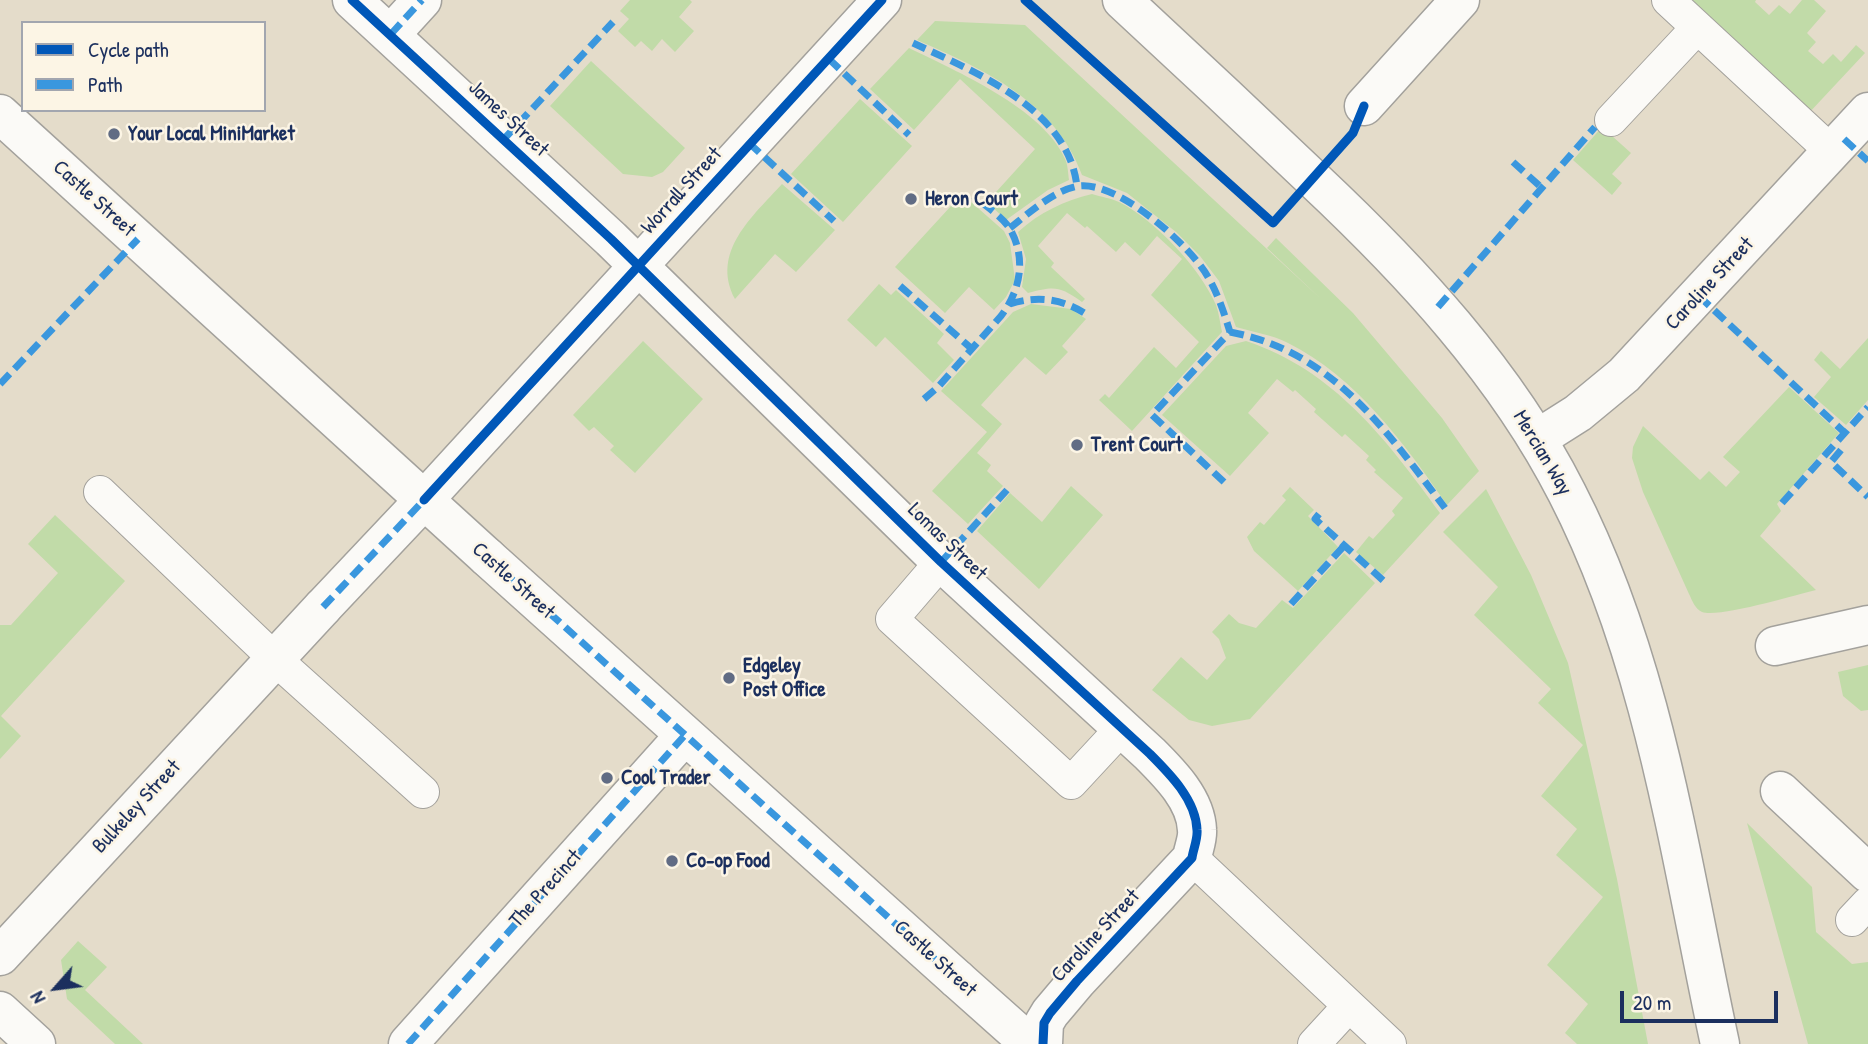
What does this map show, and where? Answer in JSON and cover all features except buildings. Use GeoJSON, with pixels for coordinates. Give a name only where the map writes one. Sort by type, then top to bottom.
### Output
{"type":"FeatureCollection","features":[{"type":"Feature","properties":{"kind":"street","name":"James Street"},"geometry":{"type":"LineString","coordinates":[[352,0],[638,266]]}},
{"type":"Feature","properties":{"kind":"street"},"geometry":{"type":"LineString","coordinates":[[391,34],[422,0]]}},
{"type":"Feature","properties":{"kind":"street","name":"Worrall Street"},"geometry":{"type":"LineString","coordinates":[[424,499],[881,0]]}},
{"type":"Feature","properties":{"kind":"street","name":"Mercian Way"},"geometry":{"type":"LineString","coordinates":[[1122,0],[1282,148],[1381,245],[1438,307],[1504,390],[1537,439],[1567,493],[1591,545],[1627,639],[1656,740],[1720,1044]]}},
{"type":"Feature","properties":{"kind":"street"},"geometry":{"type":"LineString","coordinates":[[1364,106],[1460,0]]}},
{"type":"Feature","properties":{"kind":"street","name":"Caroline Street"},"geometry":{"type":"LineString","coordinates":[[1537,439],[1578,413],[1625,376],[1868,112]]}},
{"type":"Feature","properties":{"kind":"street","name":"Castle Street"},"geometry":{"type":"LineString","coordinates":[[0,114],[487,557],[1030,1044]]}},
{"type":"Feature","properties":{"kind":"street","name":"Lomas Street"},"geometry":{"type":"LineString","coordinates":[[638,266],[941,562],[1174,779],[1195,818],[1198,832],[1192,858]]}},
{"type":"Feature","properties":{"kind":"street","name":"Bulkeley Street"},"geometry":{"type":"LineString","coordinates":[[0,956],[424,499]]}},
{"type":"Feature","properties":{"kind":"street"},"geometry":{"type":"LineString","coordinates":[[1775,646],[1868,625]]}},
{"type":"Feature","properties":{"kind":"street","name":"The Precinct"},"geometry":{"type":"LineString","coordinates":[[408,1044],[685,735]]}},
{"type":"Feature","properties":{"kind":"street"},"geometry":{"type":"LineString","coordinates":[[1780,791],[1868,873]]}},
{"type":"Feature","properties":{"kind":"street","name":"Caroline Street"},"geometry":{"type":"LineString","coordinates":[[1043,1044],[1044,1023],[1050,1013],[1192,858]]}},
{"type":"Feature","properties":{"kind":"street"},"geometry":{"type":"LineString","coordinates":[[0,1011],[36,1044]]}},
{"type":"Feature","properties":{"kind":"lane"},"geometry":{"type":"LineString","coordinates":[[1668,0],[1832,152]]}},
{"type":"Feature","properties":{"kind":"lane"},"geometry":{"type":"LineString","coordinates":[[1611,120],[1697,27]]}},
{"type":"Feature","properties":{"kind":"lane"},"geometry":{"type":"LineString","coordinates":[[100,492],[275,659],[423,792]]}},
{"type":"Feature","properties":{"kind":"lane"},"geometry":{"type":"LineString","coordinates":[[941,562],[892,619],[1071,783],[1122,728]]}},
{"type":"Feature","properties":{"kind":"lane"},"geometry":{"type":"LineString","coordinates":[[1192,858],[1390,1044]]}},
{"type":"Feature","properties":{"kind":"lane"},"geometry":{"type":"LineString","coordinates":[[1314,1044],[1348,1007]]}},
{"type":"Feature","properties":{"kind":"green space"},"geometry":{"type":"Polygon","coordinates":[[[630,0],[690,0],[692,2],[679,17],[694,31],[675,52],[662,39],[652,51],[641,41],[635,47],[618,31],[629,19],[620,11],[630,0]]]}},
{"type":"Feature","properties":{"kind":"green space"},"geometry":{"type":"Polygon","coordinates":[[[1686,0],[1756,0],[1769,15],[1779,5],[1790,14],[1802,0],[1814,0],[1826,11],[1807,33],[1816,42],[1808,51],[1823,64],[1833,54],[1841,62],[1856,45],[1865,53],[1808,114],[1686,0]]]}},
{"type":"Feature","properties":{"kind":"green space"},"geometry":{"type":"Polygon","coordinates":[[[935,21],[1025,25],[1321,299],[1267,248],[1276,238],[1353,313],[1442,418],[1479,471],[1447,505],[1396,436],[1336,374],[1313,357],[1282,340],[1236,327],[1219,281],[1200,256],[1176,232],[1127,193],[1082,175],[1070,149],[1055,127],[1036,108],[991,76],[917,40],[935,21]]]}},
{"type":"Feature","properties":{"kind":"green space"},"geometry":{"type":"Polygon","coordinates":[[[909,48],[997,93],[1019,108],[1054,141],[1065,159],[1069,180],[1048,190],[1006,220],[987,202],[1035,149],[960,79],[914,130],[870,89],[909,48]]]}},
{"type":"Feature","properties":{"kind":"green space"},"geometry":{"type":"Polygon","coordinates":[[[591,61],[685,148],[663,172],[652,177],[623,174],[550,106],[591,61]]]}},
{"type":"Feature","properties":{"kind":"green space"},"geometry":{"type":"Polygon","coordinates":[[[860,99],[912,146],[843,222],[791,174],[860,99]]]}},
{"type":"Feature","properties":{"kind":"green space"},"geometry":{"type":"Polygon","coordinates":[[[1602,127],[1631,153],[1612,174],[1622,183],[1612,195],[1573,160],[1602,127]]]}},
{"type":"Feature","properties":{"kind":"green space"},"geometry":{"type":"Polygon","coordinates":[[[782,184],[835,230],[796,272],[775,254],[735,299],[729,282],[731,250],[748,222],[782,184]]]}},
{"type":"Feature","properties":{"kind":"green space"},"geometry":{"type":"Polygon","coordinates":[[[962,194],[1004,231],[1010,243],[1015,280],[1006,297],[994,310],[969,287],[945,313],[895,267],[962,194]]]}},
{"type":"Feature","properties":{"kind":"green space"},"geometry":{"type":"Polygon","coordinates":[[[1092,194],[1116,201],[1133,210],[1175,246],[1208,290],[1217,308],[1222,332],[1132,431],[1099,400],[1105,394],[1109,398],[1154,347],[1176,368],[1199,342],[1151,295],[1182,259],[1157,236],[1140,256],[1125,242],[1116,252],[1087,226],[1085,228],[1067,213],[1038,246],[1054,263],[1051,267],[1085,299],[1082,302],[1056,289],[1028,293],[1022,287],[1026,259],[1018,232],[1053,208],[1092,194]]]}},
{"type":"Feature","properties":{"kind":"green space"},"geometry":{"type":"Polygon","coordinates":[[[879,284],[891,295],[896,290],[944,334],[937,343],[954,360],[933,383],[885,337],[876,347],[847,320],[879,284]]]}},
{"type":"Feature","properties":{"kind":"green space"},"geometry":{"type":"Polygon","coordinates":[[[1031,304],[1071,309],[1086,319],[1062,346],[1068,352],[1046,375],[1025,357],[981,405],[1002,424],[977,453],[991,465],[987,471],[1003,486],[968,524],[932,491],[987,432],[941,391],[1013,312],[1031,304]]]}},
{"type":"Feature","properties":{"kind":"green space"},"geometry":{"type":"Polygon","coordinates":[[[1868,338],[1868,400],[1846,425],[1814,397],[1831,377],[1814,360],[1821,351],[1840,369],[1868,338]]]}},
{"type":"Feature","properties":{"kind":"green space"},"geometry":{"type":"Polygon","coordinates":[[[643,341],[703,399],[635,473],[610,450],[614,446],[594,427],[589,431],[573,415],[643,341]]]}},
{"type":"Feature","properties":{"kind":"green space"},"geometry":{"type":"Polygon","coordinates":[[[1246,341],[1306,370],[1356,410],[1400,459],[1440,513],[1383,575],[1356,552],[1369,536],[1373,539],[1395,515],[1392,511],[1403,498],[1374,472],[1376,470],[1366,460],[1369,456],[1345,434],[1342,437],[1314,412],[1316,409],[1295,390],[1293,392],[1277,379],[1248,413],[1269,433],[1230,476],[1162,415],[1226,346],[1246,341]]]}},
{"type":"Feature","properties":{"kind":"green space"},"geometry":{"type":"Polygon","coordinates":[[[1789,387],[1839,433],[1777,504],[1781,511],[1760,536],[1816,590],[1740,609],[1702,612],[1693,602],[1643,492],[1632,458],[1633,447],[1643,426],[1700,480],[1709,471],[1726,487],[1740,472],[1723,457],[1789,387]]]}},
{"type":"Feature","properties":{"kind":"green space"},"geometry":{"type":"Polygon","coordinates":[[[1071,486],[1103,515],[1039,589],[977,531],[1010,493],[1042,522],[1071,486]]]}},
{"type":"Feature","properties":{"kind":"green space"},"geometry":{"type":"Polygon","coordinates":[[[1290,487],[1314,510],[1308,516],[1338,547],[1298,591],[1254,551],[1247,537],[1260,522],[1264,525],[1286,500],[1282,496],[1290,487]]]}},
{"type":"Feature","properties":{"kind":"green space"},"geometry":{"type":"Polygon","coordinates":[[[1486,489],[1531,575],[1568,663],[1617,879],[1648,1044],[1577,1044],[1565,1033],[1588,1004],[1547,965],[1603,897],[1556,855],[1577,829],[1541,796],[1583,745],[1538,703],[1551,689],[1474,615],[1498,587],[1443,532],[1486,489]]]}},
{"type":"Feature","properties":{"kind":"green space"},"geometry":{"type":"Polygon","coordinates":[[[55,515],[125,581],[1,716],[21,736],[0,759],[0,625],[11,625],[58,573],[28,544],[55,515]]]}},
{"type":"Feature","properties":{"kind":"green space"},"geometry":{"type":"Polygon","coordinates":[[[1344,553],[1375,583],[1250,719],[1212,726],[1189,720],[1152,690],[1181,657],[1207,680],[1226,658],[1219,639],[1212,632],[1229,614],[1239,623],[1256,628],[1282,600],[1293,608],[1344,553]]]}},
{"type":"Feature","properties":{"kind":"green space"},"geometry":{"type":"Polygon","coordinates":[[[1868,665],[1868,710],[1861,711],[1843,696],[1838,672],[1868,665]]]}},
{"type":"Feature","properties":{"kind":"green space"},"geometry":{"type":"Polygon","coordinates":[[[1747,823],[1812,887],[1816,932],[1852,964],[1868,962],[1868,1044],[1808,1044],[1747,823]]]}},
{"type":"Feature","properties":{"kind":"green space"},"geometry":{"type":"Polygon","coordinates":[[[78,941],[107,967],[85,990],[143,1044],[115,1044],[67,999],[61,960],[78,941]]]}},
{"type":"Feature","properties":{"kind":"marked path"},"geometry":{"type":"LineString","coordinates":[[391,34],[422,0]]}},
{"type":"Feature","properties":{"kind":"marked path"},"geometry":{"type":"LineString","coordinates":[[504,139],[613,22]]}},
{"type":"Feature","properties":{"kind":"marked path"},"geometry":{"type":"LineString","coordinates":[[913,43],[990,81],[1038,115],[1057,136],[1070,160],[1077,187]]}},
{"type":"Feature","properties":{"kind":"marked path"},"geometry":{"type":"LineString","coordinates":[[829,59],[909,135]]}},
{"type":"Feature","properties":{"kind":"marked path"},"geometry":{"type":"LineString","coordinates":[[1438,307],[1595,127]]}},
{"type":"Feature","properties":{"kind":"marked path"},"geometry":{"type":"LineString","coordinates":[[1844,139],[1868,161]]}},
{"type":"Feature","properties":{"kind":"marked path"},"geometry":{"type":"LineString","coordinates":[[749,143],[834,221]]}},
{"type":"Feature","properties":{"kind":"marked path"},"geometry":{"type":"LineString","coordinates":[[1513,162],[1542,188]]}},
{"type":"Feature","properties":{"kind":"marked path"},"geometry":{"type":"LineString","coordinates":[[1010,228],[1042,203],[1070,188],[1095,187],[1113,194],[1132,204],[1170,233],[1199,264],[1215,290],[1230,332]]}},
{"type":"Feature","properties":{"kind":"marked path"},"geometry":{"type":"LineString","coordinates":[[924,399],[938,387],[1001,316],[1017,285],[1020,263],[1010,229],[974,196]]}},
{"type":"Feature","properties":{"kind":"marked path"},"geometry":{"type":"LineString","coordinates":[[0,384],[138,239]]}},
{"type":"Feature","properties":{"kind":"marked path"},"geometry":{"type":"LineString","coordinates":[[900,286],[972,349]]}},
{"type":"Feature","properties":{"kind":"marked path"},"geometry":{"type":"LineString","coordinates":[[1699,296],[1845,433]]}},
{"type":"Feature","properties":{"kind":"marked path"},"geometry":{"type":"LineString","coordinates":[[1010,304],[1051,300],[1089,316]]}},
{"type":"Feature","properties":{"kind":"marked path"},"geometry":{"type":"LineString","coordinates":[[1230,332],[1266,342],[1327,375],[1378,423],[1445,508]]}},
{"type":"Feature","properties":{"kind":"marked path"},"geometry":{"type":"LineString","coordinates":[[1224,482],[1152,415],[1230,332]]}},
{"type":"Feature","properties":{"kind":"marked path"},"geometry":{"type":"LineString","coordinates":[[1782,503],[1868,407]]}},
{"type":"Feature","properties":{"kind":"marked path"},"geometry":{"type":"LineString","coordinates":[[1841,450],[1831,462],[1868,497]]}},
{"type":"Feature","properties":{"kind":"marked path"},"geometry":{"type":"LineString","coordinates":[[941,562],[1007,490]]}},
{"type":"Feature","properties":{"kind":"marked path"},"geometry":{"type":"LineString","coordinates":[[323,607],[424,500]]}},
{"type":"Feature","properties":{"kind":"marked path"},"geometry":{"type":"LineString","coordinates":[[1319,514],[1315,519],[1386,583]]}},
{"type":"Feature","properties":{"kind":"marked path"},"geometry":{"type":"LineString","coordinates":[[1291,604],[1343,547]]}},
{"type":"Feature","properties":{"kind":"marked path"},"geometry":{"type":"LineString","coordinates":[[487,557],[957,979]]}},
{"type":"Feature","properties":{"kind":"marked path"},"geometry":{"type":"LineString","coordinates":[[408,1044],[685,735]]}},
{"type":"Feature","properties":{"kind":"cycle path"},"geometry":{"type":"LineString","coordinates":[[352,0],[611,239],[941,562],[1150,754],[1181,788],[1196,819],[1197,833],[1192,858],[1050,1013],[1044,1023],[1043,1044]]}},
{"type":"Feature","properties":{"kind":"cycle path"},"geometry":{"type":"LineString","coordinates":[[424,500],[882,0]]}},
{"type":"Feature","properties":{"kind":"cycle path"},"geometry":{"type":"LineString","coordinates":[[1025,0],[1273,223],[1353,133],[1364,106]]}},
{"type":"Feature","properties":{"kind":"place","name":"Your Local MiniMarket"},"geometry":{"type":"Point","coordinates":[114,134]}},
{"type":"Feature","properties":{"kind":"place","name":"Heron Court"},"geometry":{"type":"Point","coordinates":[911,199]}},
{"type":"Feature","properties":{"kind":"place","name":"Trent Court"},"geometry":{"type":"Point","coordinates":[1077,445]}},
{"type":"Feature","properties":{"kind":"place","name":"Edgeley Post Office"},"geometry":{"type":"Point","coordinates":[729,678]}},
{"type":"Feature","properties":{"kind":"place","name":"Cool Trader"},"geometry":{"type":"Point","coordinates":[607,778]}},
{"type":"Feature","properties":{"kind":"place","name":"Co-op Food"},"geometry":{"type":"Point","coordinates":[672,861]}}]}
